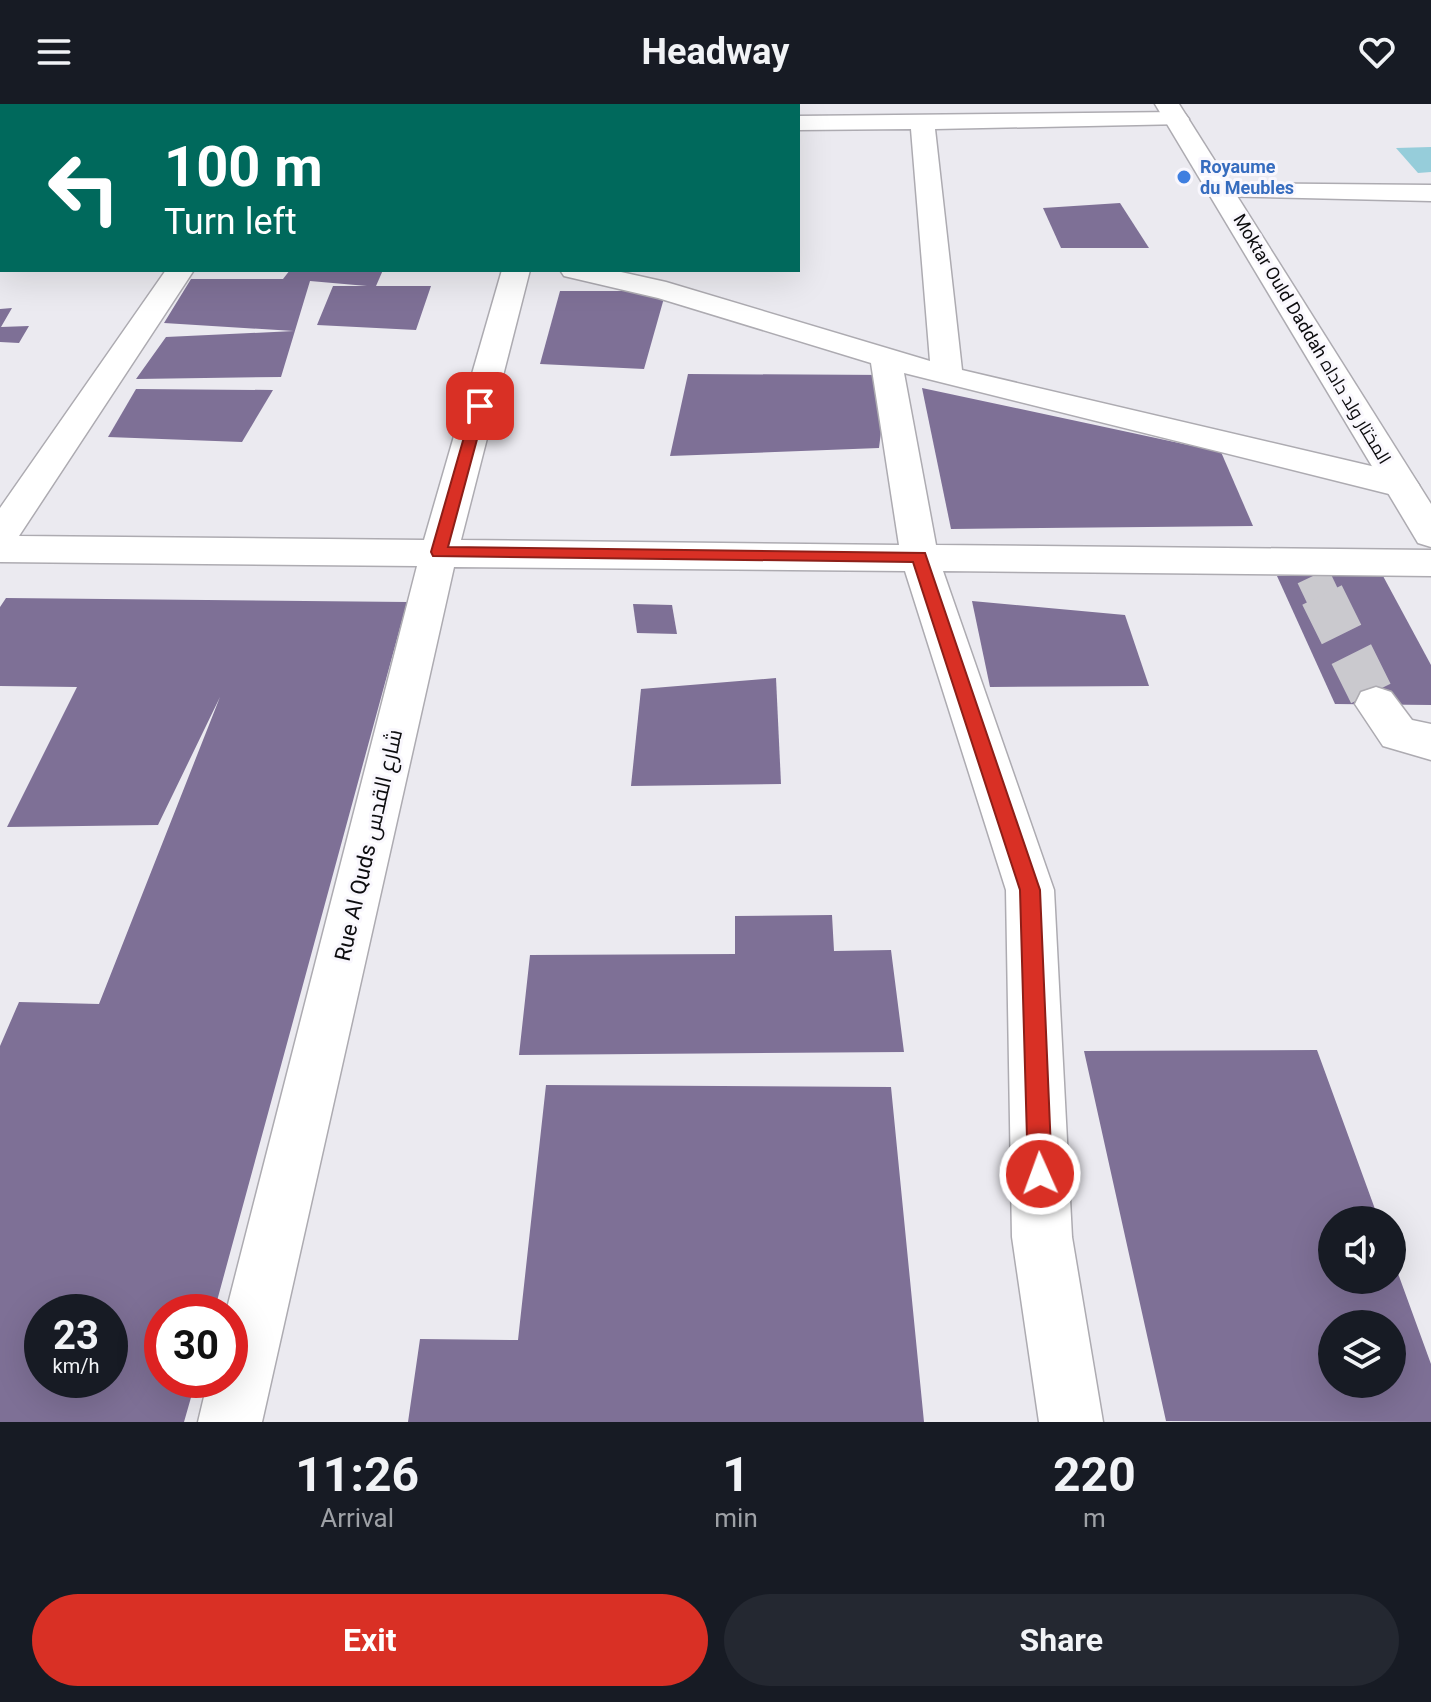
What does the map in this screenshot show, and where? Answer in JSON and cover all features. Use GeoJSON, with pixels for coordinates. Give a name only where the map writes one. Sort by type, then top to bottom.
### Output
{"type":"FeatureCollection","features":[{"type":"Feature","properties":{"kind":"street"},"geometry":{"type":"LineString","coordinates":[[800,123],[922,122],[1018,113],[1172,112]]}},
{"type":"Feature","properties":{"kind":"street","name":"Moktar Ould Daddah المختار ولد داداه"},"geometry":{"type":"LineString","coordinates":[[1172,112],[1431,534]]}},
{"type":"Feature","properties":{"kind":"street"},"geometry":{"type":"LineString","coordinates":[[922,122],[947,376]]}},
{"type":"Feature","properties":{"kind":"street"},"geometry":{"type":"LineString","coordinates":[[1222,191],[1431,193]]}},
{"type":"Feature","properties":{"kind":"street"},"geometry":{"type":"LineString","coordinates":[[0,536],[179,272]]}},
{"type":"Feature","properties":{"kind":"street","name":"Rue Al Quds شارع القدس"},"geometry":{"type":"LineString","coordinates":[[230,1422],[439,552],[515,272]]}},
{"type":"Feature","properties":{"kind":"street"},"geometry":{"type":"LineString","coordinates":[[591,272],[667,281],[886,359],[947,376],[1401,485]]}},
{"type":"Feature","properties":{"kind":"street"},"geometry":{"type":"LineString","coordinates":[[886,359],[919,556],[1030,890],[1042,1237],[1071,1422]]}},
{"type":"Feature","properties":{"kind":"street"},"geometry":{"type":"LineString","coordinates":[[0,549],[919,556],[1310,568],[1431,563]]}},
{"type":"Feature","properties":{"kind":"street"},"geometry":{"type":"LineString","coordinates":[[1376,704],[1398,734],[1431,742]]}},
{"type":"Feature","properties":{"kind":"water"},"geometry":{"type":"Polygon","coordinates":[[[1431,147],[1431,172],[1418,173],[1396,148],[1431,147]]]}},
{"type":"Feature","properties":{"kind":"building"},"geometry":{"type":"Polygon","coordinates":[[[1120,203],[1149,248],[1061,248],[1043,208],[1120,203]]]}},
{"type":"Feature","properties":{"kind":"building"},"geometry":{"type":"Polygon","coordinates":[[[288,272],[382,272],[376,286],[431,286],[416,330],[317,325],[333,286],[367,286],[310,281],[281,377],[136,379],[166,337],[294,331],[164,323],[191,279],[283,279],[288,272]]]}},
{"type":"Feature","properties":{"kind":"building"},"geometry":{"type":"Polygon","coordinates":[[[560,291],[666,291],[644,369],[540,364],[560,291]]]}},
{"type":"Feature","properties":{"kind":"building"},"geometry":{"type":"Polygon","coordinates":[[[12,308],[1,327],[29,326],[19,343],[0,342],[0,309],[12,308]]]}},
{"type":"Feature","properties":{"kind":"building"},"geometry":{"type":"Polygon","coordinates":[[[688,374],[888,375],[879,448],[670,456],[688,374]]]}},
{"type":"Feature","properties":{"kind":"building"},"geometry":{"type":"Polygon","coordinates":[[[922,388],[1221,452],[1253,526],[951,529],[922,388]]]}},
{"type":"Feature","properties":{"kind":"building"},"geometry":{"type":"Polygon","coordinates":[[[136,389],[273,390],[242,442],[108,437],[136,389]]]}},
{"type":"Feature","properties":{"kind":"building"},"geometry":{"type":"Polygon","coordinates":[[[1277,576],[1383,576],[1431,665],[1431,705],[1335,704],[1277,576]]]}},
{"type":"Feature","properties":{"kind":"building"},"geometry":{"type":"Polygon","coordinates":[[[6,598],[407,602],[219,1294],[144,1294],[144,1398],[191,1398],[184,1422],[0,1422],[0,1046],[19,1002],[99,1004],[220,697],[158,825],[7,827],[77,687],[0,686],[0,607],[6,598]]]}},
{"type":"Feature","properties":{"kind":"building"},"geometry":{"type":"Polygon","coordinates":[[[972,601],[1125,615],[1149,686],[990,687],[972,601]]]}},
{"type":"Feature","properties":{"kind":"building"},"geometry":{"type":"Polygon","coordinates":[[[633,604],[672,605],[677,634],[637,633],[633,604]]]}},
{"type":"Feature","properties":{"kind":"building"},"geometry":{"type":"Polygon","coordinates":[[[776,678],[781,784],[631,786],[641,689],[776,678]]]}},
{"type":"Feature","properties":{"kind":"building"},"geometry":{"type":"Polygon","coordinates":[[[832,915],[834,951],[891,950],[904,1052],[519,1055],[530,955],[735,954],[735,916],[832,915]]]}},
{"type":"Feature","properties":{"kind":"building"},"geometry":{"type":"Polygon","coordinates":[[[1317,1050],[1374,1206],[1318,1206],[1318,1294],[1405,1294],[1431,1364],[1431,1422],[1166,1421],[1084,1051],[1317,1050]]]}},
{"type":"Feature","properties":{"kind":"building"},"geometry":{"type":"Polygon","coordinates":[[[546,1085],[891,1087],[924,1422],[408,1422],[420,1339],[518,1340],[546,1085]]]}},
{"type":"Feature","properties":{"kind":"tunnel"},"geometry":{"type":"LineString","coordinates":[[1313,576],[1323,597]]}},
{"type":"Feature","properties":{"kind":"tunnel"},"geometry":{"type":"LineString","coordinates":[[1322,595],[1376,704]]}},
{"type":"Feature","properties":{"kind":"place","name":"Royaume du Meubles"},"geometry":{"type":"Point","coordinates":[1184,177]}},
{"type":"Feature","properties":{"kind":"route"},"geometry":{"type":"LineString","coordinates":[[480,406],[439,552],[919,556],[1030,890],[1040,1174]]}}]}
